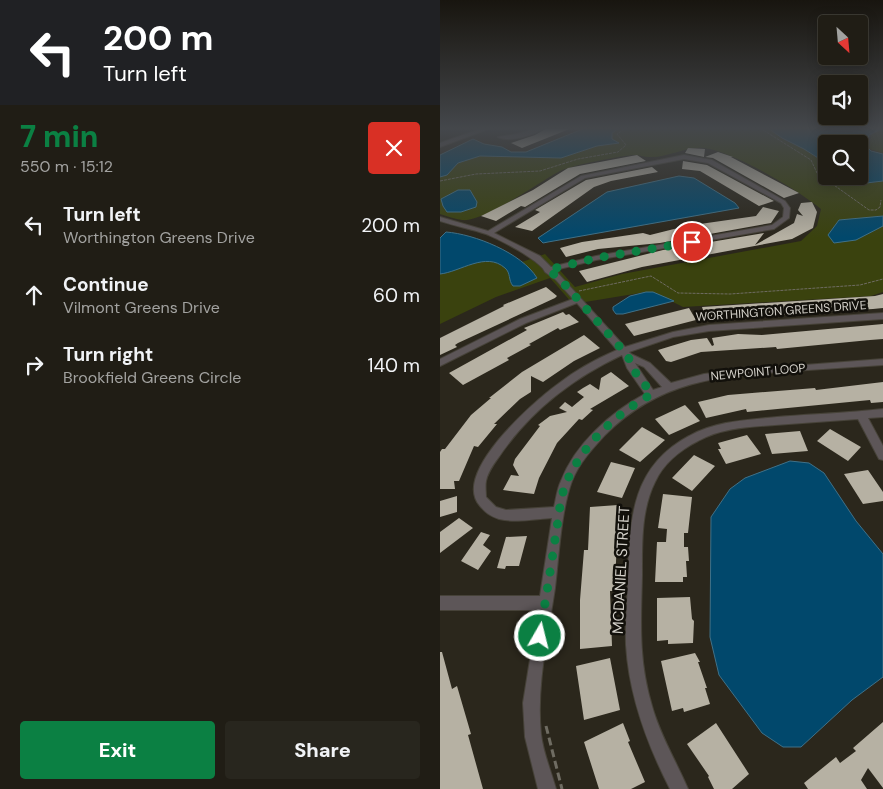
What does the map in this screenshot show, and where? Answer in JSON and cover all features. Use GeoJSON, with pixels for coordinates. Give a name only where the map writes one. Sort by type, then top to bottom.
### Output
{"type":"FeatureCollection","features":[{"type":"Feature","properties":{"kind":"street"},"geometry":{"type":"LineString","coordinates":[[489,233],[584,177],[645,165]]}},
{"type":"Feature","properties":{"kind":"street"},"geometry":{"type":"LineString","coordinates":[[548,270],[596,258],[774,227],[786,218],[787,208],[783,202],[717,165]]}},
{"type":"Feature","properties":{"kind":"street"},"geometry":{"type":"LineString","coordinates":[[440,219],[489,233],[537,258],[559,278],[626,353],[647,365],[669,387]]}},
{"type":"Feature","properties":{"kind":"street"},"geometry":{"type":"LineString","coordinates":[[440,363],[523,321],[578,300]]}},
{"type":"Feature","properties":{"kind":"street","name":"WORTHINGTON GREENS DRIVE"},"geometry":{"type":"LineString","coordinates":[[559,512],[511,514],[491,511],[479,494],[480,481],[503,442],[532,410],[572,378],[660,337],[694,330],[883,316]]}},
{"type":"Feature","properties":{"kind":"street"},"geometry":{"type":"LineString","coordinates":[[626,353],[632,368],[652,394]]}},
{"type":"Feature","properties":{"kind":"street","name":"NEWPOINT LOOP"},"geometry":{"type":"LineString","coordinates":[[547,789],[535,749],[531,714],[559,512],[566,482],[582,454],[607,426],[633,405],[652,394],[689,380],[732,372],[883,362]]}},
{"type":"Feature","properties":{"kind":"street","name":"MCDANIEL STREET"},"geometry":{"type":"LineString","coordinates":[[679,789],[662,757],[645,710],[634,652],[637,517],[647,483],[661,463],[672,452],[705,433],[744,424],[883,413]]}},
{"type":"Feature","properties":{"kind":"street"},"geometry":{"type":"LineString","coordinates":[[861,415],[883,456]]}},
{"type":"Feature","properties":{"kind":"street"},"geometry":{"type":"LineString","coordinates":[[440,603],[545,603]]}},
{"type":"Feature","properties":{"kind":"path"},"geometry":{"type":"LineString","coordinates":[[440,181],[476,174],[540,171],[560,165]]}},
{"type":"Feature","properties":{"kind":"path"},"geometry":{"type":"LineString","coordinates":[[813,165],[817,173],[864,207],[876,210],[880,207],[881,200]]}},
{"type":"Feature","properties":{"kind":"path"},"geometry":{"type":"LineString","coordinates":[[575,289],[586,290],[651,276],[669,290],[678,293],[730,294],[860,285],[883,279]]}},
{"type":"Feature","properties":{"kind":"green space"},"geometry":{"type":"Polygon","coordinates":[[[456,165],[580,165],[560,171],[497,209],[471,219],[462,220],[440,214],[440,177],[447,175],[456,165]]]}},
{"type":"Feature","properties":{"kind":"green space"},"geometry":{"type":"Polygon","coordinates":[[[750,165],[818,165],[818,185],[868,185],[868,183],[883,181],[883,292],[871,296],[683,307],[653,292],[646,292],[573,304],[550,278],[496,297],[440,324],[440,238],[446,232],[498,247],[522,262],[545,254],[575,287],[622,274],[801,241],[817,226],[821,209],[782,182],[750,165]]]}},
{"type":"Feature","properties":{"kind":"water"},"geometry":{"type":"Polygon","coordinates":[[[440,165],[456,165],[447,175],[440,177],[440,165]]]}},
{"type":"Feature","properties":{"kind":"water"},"geometry":{"type":"Polygon","coordinates":[[[868,165],[883,165],[883,181],[868,183],[868,165]]]}},
{"type":"Feature","properties":{"kind":"water"},"geometry":{"type":"Polygon","coordinates":[[[679,176],[694,178],[735,203],[739,208],[543,243],[538,238],[607,192],[679,176]]]}},
{"type":"Feature","properties":{"kind":"water"},"geometry":{"type":"Polygon","coordinates":[[[458,190],[470,190],[477,202],[476,207],[461,212],[447,212],[441,199],[458,190]]]}},
{"type":"Feature","properties":{"kind":"water"},"geometry":{"type":"Polygon","coordinates":[[[883,216],[883,226],[856,240],[834,243],[828,235],[839,220],[883,216]]]}},
{"type":"Feature","properties":{"kind":"water"},"geometry":{"type":"Polygon","coordinates":[[[446,232],[470,237],[496,246],[520,261],[537,278],[520,286],[513,286],[505,268],[498,263],[490,261],[440,274],[440,238],[446,232]]]}},
{"type":"Feature","properties":{"kind":"water"},"geometry":{"type":"Polygon","coordinates":[[[653,292],[674,301],[623,314],[616,314],[613,310],[613,307],[630,296],[653,292]]]}},
{"type":"Feature","properties":{"kind":"water"},"geometry":{"type":"Polygon","coordinates":[[[790,461],[809,463],[824,473],[856,521],[883,554],[883,677],[852,700],[801,747],[783,747],[762,733],[719,675],[710,637],[711,517],[730,489],[745,478],[790,461]]]}},
{"type":"Feature","properties":{"kind":"building"},"geometry":{"type":"Polygon","coordinates":[[[585,165],[627,165],[580,174],[525,207],[521,206],[496,221],[481,216],[533,190],[568,168],[585,165]]]}},
{"type":"Feature","properties":{"kind":"building"},"geometry":{"type":"Polygon","coordinates":[[[683,165],[707,165],[774,201],[759,206],[700,171],[682,169],[683,165]]]}},
{"type":"Feature","properties":{"kind":"building"},"geometry":{"type":"Polygon","coordinates":[[[725,165],[746,165],[799,193],[784,198],[725,165]]]}},
{"type":"Feature","properties":{"kind":"building"},"geometry":{"type":"Polygon","coordinates":[[[652,167],[658,172],[611,181],[594,187],[532,231],[515,227],[540,212],[535,210],[586,180],[652,167]]]}},
{"type":"Feature","properties":{"kind":"building"},"geometry":{"type":"Polygon","coordinates":[[[812,202],[817,212],[813,228],[792,239],[642,267],[587,282],[579,271],[663,250],[764,233],[755,245],[794,223],[797,214],[803,216],[798,210],[801,203],[812,202]]]}},
{"type":"Feature","properties":{"kind":"building"},"geometry":{"type":"Polygon","coordinates":[[[763,207],[779,211],[771,223],[660,243],[598,249],[566,257],[560,248],[582,242],[643,233],[650,235],[686,226],[756,216],[763,207]]]}},
{"type":"Feature","properties":{"kind":"building"},"geometry":{"type":"Polygon","coordinates":[[[546,287],[557,296],[555,298],[458,343],[455,345],[457,347],[440,355],[440,338],[503,305],[546,287]]]}},
{"type":"Feature","properties":{"kind":"building"},"geometry":{"type":"Polygon","coordinates":[[[883,294],[883,308],[873,309],[706,319],[702,307],[875,296],[883,294]]]}},
{"type":"Feature","properties":{"kind":"building"},"geometry":{"type":"Polygon","coordinates":[[[689,308],[696,320],[634,336],[625,324],[689,308]]]}},
{"type":"Feature","properties":{"kind":"building"},"geometry":{"type":"Polygon","coordinates":[[[563,312],[579,322],[560,330],[558,328],[507,358],[509,360],[463,385],[449,373],[527,330],[524,328],[563,312]]]}},
{"type":"Feature","properties":{"kind":"building"},"geometry":{"type":"Polygon","coordinates":[[[883,324],[883,339],[777,349],[776,347],[701,352],[671,362],[666,361],[658,350],[691,340],[707,338],[712,346],[714,345],[712,338],[738,334],[762,335],[883,324]]]}},
{"type":"Feature","properties":{"kind":"building"},"geometry":{"type":"Polygon","coordinates":[[[584,335],[600,348],[574,361],[543,382],[531,376],[531,392],[520,399],[494,424],[497,424],[478,447],[474,446],[459,481],[454,481],[455,489],[440,489],[440,452],[442,449],[445,449],[471,415],[522,372],[584,335]]]}},
{"type":"Feature","properties":{"kind":"building"},"geometry":{"type":"Polygon","coordinates":[[[611,372],[629,386],[590,409],[593,410],[582,420],[579,419],[557,443],[539,478],[534,494],[503,490],[511,475],[519,476],[513,465],[515,459],[540,426],[538,425],[550,416],[567,412],[559,408],[565,402],[572,407],[584,397],[577,392],[583,388],[590,384],[599,390],[601,378],[611,372]]]}},
{"type":"Feature","properties":{"kind":"building"},"geometry":{"type":"Polygon","coordinates":[[[883,382],[883,402],[871,403],[870,400],[747,412],[746,409],[706,418],[698,402],[728,395],[815,388],[816,390],[883,382]]]}},
{"type":"Feature","properties":{"kind":"building"},"geometry":{"type":"Polygon","coordinates":[[[685,405],[700,421],[669,435],[655,419],[685,405]]]}},
{"type":"Feature","properties":{"kind":"building"},"geometry":{"type":"Polygon","coordinates":[[[642,427],[665,440],[640,462],[619,450],[642,427]]]}},
{"type":"Feature","properties":{"kind":"building"},"geometry":{"type":"Polygon","coordinates":[[[830,429],[861,447],[848,461],[817,441],[830,429]]]}},
{"type":"Feature","properties":{"kind":"building"},"geometry":{"type":"Polygon","coordinates":[[[800,431],[808,451],[772,454],[765,434],[800,431]]]}},
{"type":"Feature","properties":{"kind":"building"},"geometry":{"type":"Polygon","coordinates":[[[747,435],[761,454],[726,464],[718,449],[721,449],[718,443],[747,435]]]}},
{"type":"Feature","properties":{"kind":"building"},"geometry":{"type":"Polygon","coordinates":[[[694,455],[715,466],[692,491],[672,478],[694,455]]]}},
{"type":"Feature","properties":{"kind":"building"},"geometry":{"type":"Polygon","coordinates":[[[611,462],[635,468],[622,498],[597,492],[611,462]]]}},
{"type":"Feature","properties":{"kind":"building"},"geometry":{"type":"Polygon","coordinates":[[[868,470],[883,492],[883,501],[863,504],[844,474],[868,470]]]}},
{"type":"Feature","properties":{"kind":"building"},"geometry":{"type":"Polygon","coordinates":[[[663,494],[692,497],[688,533],[684,533],[684,547],[688,547],[689,561],[686,561],[687,577],[683,577],[683,582],[655,582],[657,542],[666,542],[667,529],[658,528],[663,494]]]}},
{"type":"Feature","properties":{"kind":"building"},"geometry":{"type":"Polygon","coordinates":[[[457,496],[457,512],[440,517],[440,501],[457,496]]]}},
{"type":"Feature","properties":{"kind":"building"},"geometry":{"type":"Polygon","coordinates":[[[618,505],[615,591],[610,591],[612,646],[580,649],[580,600],[584,550],[588,550],[590,507],[618,505]]]}},
{"type":"Feature","properties":{"kind":"building"},"geometry":{"type":"Polygon","coordinates":[[[459,518],[473,528],[440,553],[440,532],[459,518]]]}},
{"type":"Feature","properties":{"kind":"building"},"geometry":{"type":"Polygon","coordinates":[[[481,532],[490,535],[483,545],[491,551],[478,570],[461,561],[481,532]]]}},
{"type":"Feature","properties":{"kind":"building"},"geometry":{"type":"Polygon","coordinates":[[[527,536],[519,566],[506,566],[505,569],[497,568],[506,537],[527,536]]]}},
{"type":"Feature","properties":{"kind":"building"},"geometry":{"type":"Polygon","coordinates":[[[690,597],[692,619],[694,621],[693,643],[668,644],[668,640],[657,641],[657,598],[690,597]]]}},
{"type":"Feature","properties":{"kind":"building"},"geometry":{"type":"Polygon","coordinates":[[[440,652],[442,652],[452,689],[457,686],[471,734],[468,735],[483,789],[440,789],[440,652]]]}},
{"type":"Feature","properties":{"kind":"building"},"geometry":{"type":"Polygon","coordinates":[[[695,653],[700,662],[698,662],[707,688],[705,688],[710,704],[684,712],[683,708],[672,711],[661,661],[695,653]]]}},
{"type":"Feature","properties":{"kind":"building"},"geometry":{"type":"Polygon","coordinates":[[[610,658],[620,710],[584,720],[576,666],[610,658]]]}},
{"type":"Feature","properties":{"kind":"building"},"geometry":{"type":"Polygon","coordinates":[[[883,722],[883,788],[868,768],[861,780],[867,789],[808,789],[804,783],[836,757],[840,763],[856,751],[853,748],[883,722]]]}},
{"type":"Feature","properties":{"kind":"building"},"geometry":{"type":"Polygon","coordinates":[[[623,723],[630,741],[628,742],[645,782],[631,789],[599,789],[584,742],[623,723]]]}},
{"type":"Feature","properties":{"kind":"building"},"geometry":{"type":"Polygon","coordinates":[[[716,723],[749,774],[732,789],[714,789],[709,776],[687,744],[716,723]]]}},
{"type":"Feature","properties":{"kind":"route"},"geometry":{"type":"LineString","coordinates":[[540,636],[559,512],[566,482],[582,454],[607,426],[633,405],[652,394],[647,385],[632,368],[628,356],[559,278],[548,270],[596,258],[692,242]]}}]}
